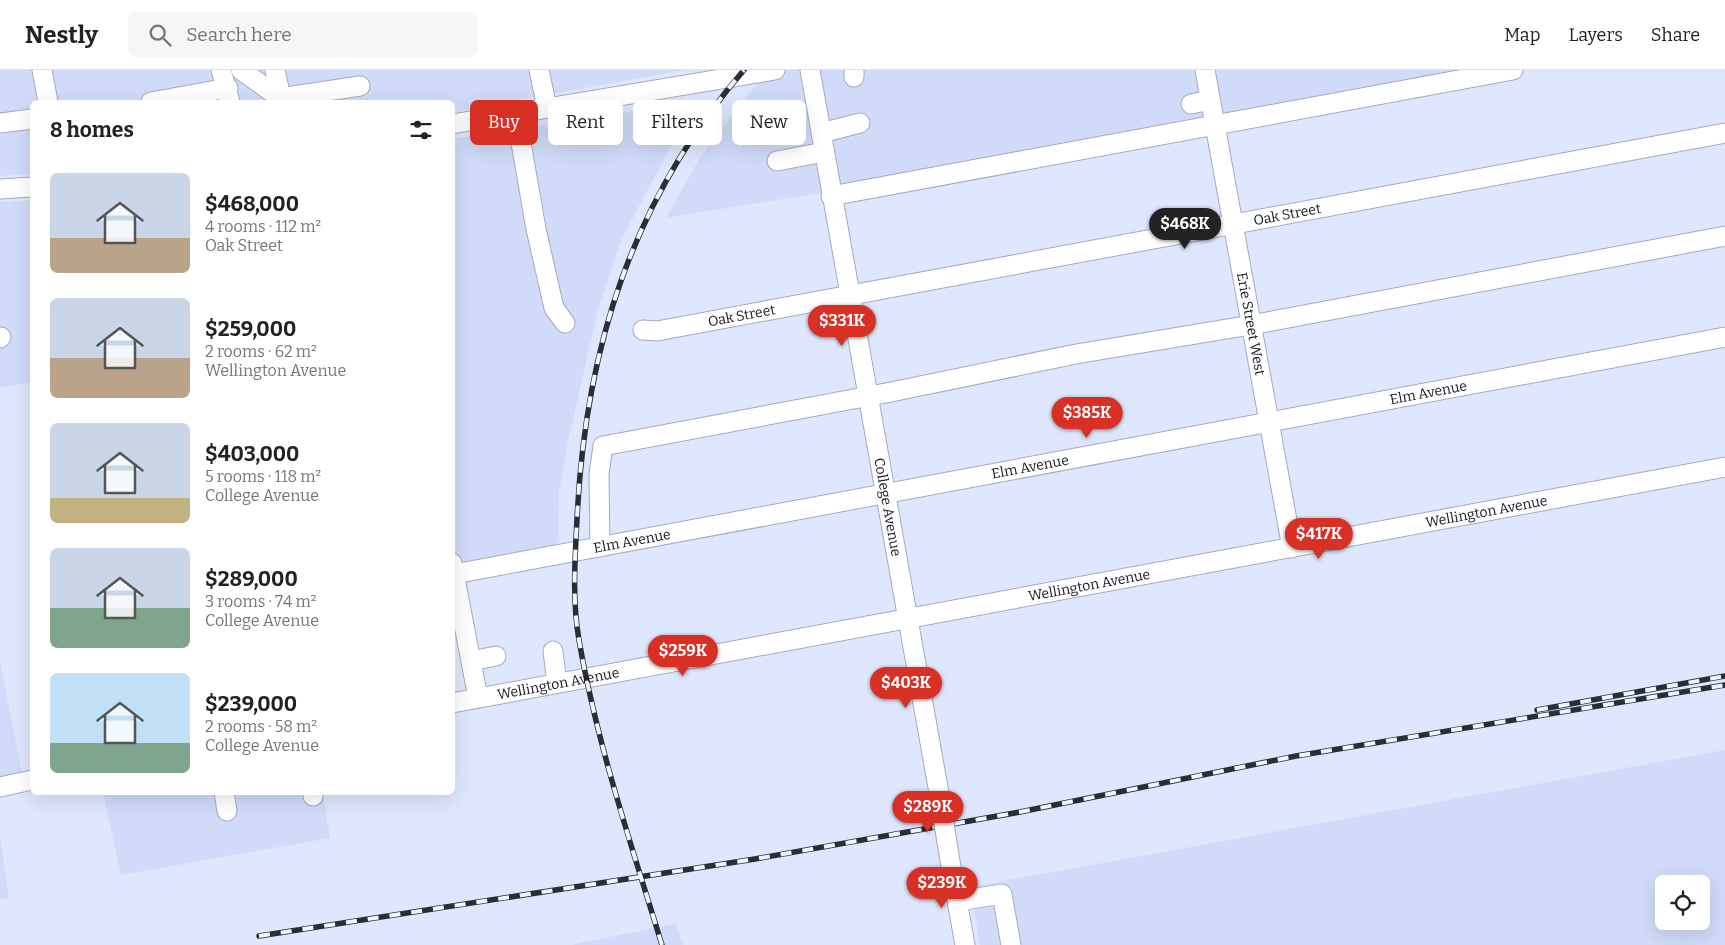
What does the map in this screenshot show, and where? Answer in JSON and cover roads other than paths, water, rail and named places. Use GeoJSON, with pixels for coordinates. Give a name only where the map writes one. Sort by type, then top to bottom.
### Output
{"type":"FeatureCollection","features":[{"type":"Feature","properties":{"kind":"street"},"geometry":{"type":"LineString","coordinates":[[42,70],[48,100]]}},
{"type":"Feature","properties":{"kind":"street"},"geometry":{"type":"LineString","coordinates":[[173,100],[229,95],[221,70]]}},
{"type":"Feature","properties":{"kind":"street"},"geometry":{"type":"LineString","coordinates":[[241,70],[281,100],[360,86]]}},
{"type":"Feature","properties":{"kind":"street"},"geometry":{"type":"LineString","coordinates":[[275,70],[281,100]]}},
{"type":"Feature","properties":{"kind":"street"},"geometry":{"type":"LineString","coordinates":[[539,70],[546,108]]}},
{"type":"Feature","properties":{"kind":"street"},"geometry":{"type":"LineString","coordinates":[[538,110],[775,70]]}},
{"type":"Feature","properties":{"kind":"street","name":"College Avenue"},"geometry":{"type":"LineString","coordinates":[[810,70],[966,945]]}},
{"type":"Feature","properties":{"kind":"street","name":"Erie Street West"},"geometry":{"type":"LineString","coordinates":[[1205,70],[1292,548]]}},
{"type":"Feature","properties":{"kind":"street"},"geometry":{"type":"LineString","coordinates":[[831,196],[1513,70]]}},
{"type":"Feature","properties":{"kind":"street"},"geometry":{"type":"LineString","coordinates":[[1191,104],[1210,100]]}},
{"type":"Feature","properties":{"kind":"street"},"geometry":{"type":"LineString","coordinates":[[0,123],[30,119]]}},
{"type":"Feature","properties":{"kind":"street"},"geometry":{"type":"LineString","coordinates":[[455,124],[470,121]]}},
{"type":"Feature","properties":{"kind":"street"},"geometry":{"type":"LineString","coordinates":[[821,133],[860,123]]}},
{"type":"Feature","properties":{"kind":"street","name":"Oak Street"},"geometry":{"type":"LineString","coordinates":[[643,330],[657,331],[850,296],[1725,133]]}},
{"type":"Feature","properties":{"kind":"street"},"geometry":{"type":"LineString","coordinates":[[521,145],[536,229],[554,308],[565,323]]}},
{"type":"Feature","properties":{"kind":"street"},"geometry":{"type":"LineString","coordinates":[[777,161],[824,152]]}},
{"type":"Feature","properties":{"kind":"street"},"geometry":{"type":"LineString","coordinates":[[0,189],[30,187]]}},
{"type":"Feature","properties":{"kind":"street"},"geometry":{"type":"LineString","coordinates":[[600,547],[599,474],[603,446],[891,392],[1076,354],[1251,325],[1725,236]]}},
{"type":"Feature","properties":{"kind":"street","name":"Elm Avenue"},"geometry":{"type":"LineString","coordinates":[[455,568],[600,547],[1725,336]]}},
{"type":"Feature","properties":{"kind":"street","name":"Wellington Avenue"},"geometry":{"type":"LineString","coordinates":[[455,702],[1725,467]]}},
{"type":"Feature","properties":{"kind":"street"},"geometry":{"type":"LineString","coordinates":[[455,573],[478,698]]}},
{"type":"Feature","properties":{"kind":"street"},"geometry":{"type":"LineString","coordinates":[[553,651],[558,683]]}},
{"type":"Feature","properties":{"kind":"street"},"geometry":{"type":"LineString","coordinates":[[471,661],[496,656]]}},
{"type":"Feature","properties":{"kind":"street"},"geometry":{"type":"LineString","coordinates":[[0,786],[30,780]]}},
{"type":"Feature","properties":{"kind":"street"},"geometry":{"type":"LineString","coordinates":[[958,901],[1002,894],[1009,945]]}},
{"type":"Feature","properties":{"kind":"railway"},"geometry":{"type":"LineString","coordinates":[[662,945],[605,756],[586,679],[579,640],[575,610],[575,579],[582,456],[591,395],[604,337],[622,280],[644,224],[672,171],[705,120],[744,70]]}},
{"type":"Feature","properties":{"kind":"railway"},"geometry":{"type":"LineString","coordinates":[[1537,710],[1725,676]]}},
{"type":"Feature","properties":{"kind":"railway"},"geometry":{"type":"LineString","coordinates":[[259,936],[755,859],[1020,812],[1296,756],[1725,685]]}}]}
